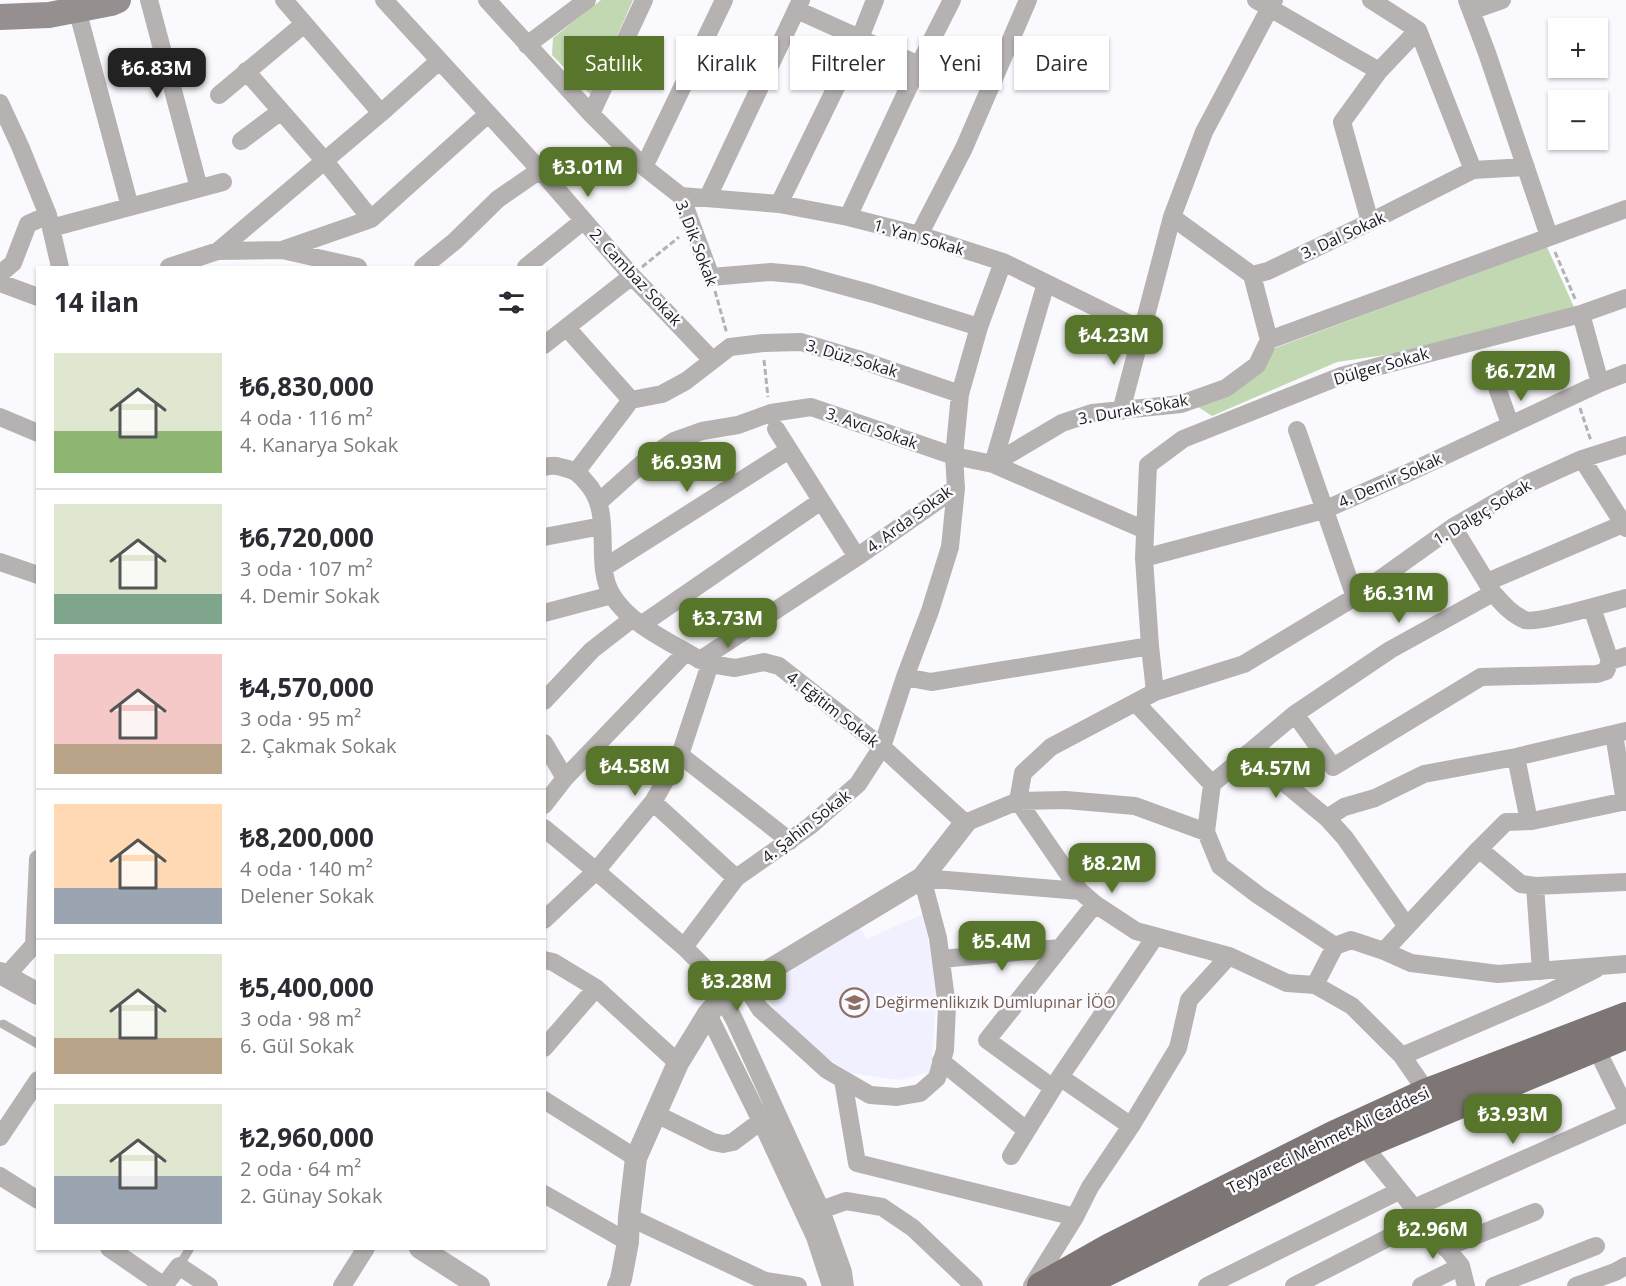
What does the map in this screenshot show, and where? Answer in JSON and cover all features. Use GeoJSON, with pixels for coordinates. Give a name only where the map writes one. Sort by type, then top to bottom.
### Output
{"type":"FeatureCollection","features":[{"type":"Feature","properties":{"kind":"main road"},"geometry":{"type":"LineString","coordinates":[[0,16],[49,15],[118,0]]}},
{"type":"Feature","properties":{"kind":"main road","name":"Teyyareci Mehmet Ali Caddesi"},"geometry":{"type":"LineString","coordinates":[[1041,1286],[1110,1248],[1334,1135],[1427,1092],[1626,1016]]}},
{"type":"Feature","properties":{"kind":"main road","name":"Teyyareci Mehmet Ali Caddesi"},"geometry":{"type":"LineString","coordinates":[[1078,1286],[1119,1277],[1363,1145],[1626,1036]]}},
{"type":"Feature","properties":{"kind":"street"},"geometry":{"type":"LineString","coordinates":[[149,0],[199,188]]}},
{"type":"Feature","properties":{"kind":"street"},"geometry":{"type":"LineString","coordinates":[[284,0],[381,113]]}},
{"type":"Feature","properties":{"kind":"street","name":"2. Cambaz Sokak"},"geometry":{"type":"LineString","coordinates":[[384,0],[540,170],[632,276],[712,360]]}},
{"type":"Feature","properties":{"kind":"street","name":"3. Dik Sokak"},"geometry":{"type":"LineString","coordinates":[[487,0],[591,114],[644,166],[681,196],[711,278]]}},
{"type":"Feature","properties":{"kind":"street"},"geometry":{"type":"LineString","coordinates":[[527,45],[587,0]]}},
{"type":"Feature","properties":{"kind":"street"},"geometry":{"type":"LineString","coordinates":[[591,114],[644,0]]}},
{"type":"Feature","properties":{"kind":"street"},"geometry":{"type":"LineString","coordinates":[[644,166],[724,0]]}},
{"type":"Feature","properties":{"kind":"street"},"geometry":{"type":"LineString","coordinates":[[861,36],[875,0]]}},
{"type":"Feature","properties":{"kind":"street"},"geometry":{"type":"LineString","coordinates":[[934,36],[952,0]]}},
{"type":"Feature","properties":{"kind":"street"},"geometry":{"type":"LineString","coordinates":[[919,235],[963,148],[1028,0]]}},
{"type":"Feature","properties":{"kind":"street"},"geometry":{"type":"LineString","coordinates":[[1371,0],[1418,30],[1473,170]]}},
{"type":"Feature","properties":{"kind":"street"},"geometry":{"type":"LineString","coordinates":[[1500,0],[1469,6],[1549,236]]}},
{"type":"Feature","properties":{"kind":"street"},"geometry":{"type":"LineString","coordinates":[[1121,411],[1172,218],[1204,132],[1266,2],[1379,71]]}},
{"type":"Feature","properties":{"kind":"street"},"geometry":{"type":"LineString","coordinates":[[708,197],[799,5],[856,36]]}},
{"type":"Feature","properties":{"kind":"street"},"geometry":{"type":"LineString","coordinates":[[77,9],[130,207]]}},
{"type":"Feature","properties":{"kind":"street"},"geometry":{"type":"LineString","coordinates":[[219,95],[304,24]]}},
{"type":"Feature","properties":{"kind":"street"},"geometry":{"type":"LineString","coordinates":[[1370,222],[1342,122],[1379,71],[1418,30]]}},
{"type":"Feature","properties":{"kind":"street"},"geometry":{"type":"LineString","coordinates":[[848,217],[919,65],[907,60]]}},
{"type":"Feature","properties":{"kind":"street"},"geometry":{"type":"LineString","coordinates":[[172,266],[218,251],[439,61]]}},
{"type":"Feature","properties":{"kind":"street"},"geometry":{"type":"LineString","coordinates":[[246,71],[324,160],[371,219]]}},
{"type":"Feature","properties":{"kind":"street"},"geometry":{"type":"LineString","coordinates":[[779,204],[835,90]]}},
{"type":"Feature","properties":{"kind":"street"},"geometry":{"type":"LineString","coordinates":[[0,103],[21,146],[50,221],[60,266]]}},
{"type":"Feature","properties":{"kind":"street"},"geometry":{"type":"LineString","coordinates":[[241,141],[281,111]]}},
{"type":"Feature","properties":{"kind":"street"},"geometry":{"type":"LineString","coordinates":[[218,251],[254,259],[371,219],[488,114]]}},
{"type":"Feature","properties":{"kind":"street","name":"3. Dal Sokak"},"geometry":{"type":"LineString","coordinates":[[1252,275],[1268,271],[1473,170],[1526,167]]}},
{"type":"Feature","properties":{"kind":"street"},"geometry":{"type":"LineString","coordinates":[[424,266],[455,241],[498,199],[540,170]]}},
{"type":"Feature","properties":{"kind":"street"},"geometry":{"type":"LineString","coordinates":[[0,274],[13,262],[28,224],[130,207],[223,182]]}},
{"type":"Feature","properties":{"kind":"street","name":"1. Yan Sokak"},"geometry":{"type":"LineString","coordinates":[[681,196],[779,204],[848,217],[919,235],[1003,262],[1142,330]]}},
{"type":"Feature","properties":{"kind":"street"},"geometry":{"type":"LineString","coordinates":[[1172,218],[1252,275],[1269,340],[1626,209]]}},
{"type":"Feature","properties":{"kind":"street"},"geometry":{"type":"LineString","coordinates":[[527,266],[583,220]]}},
{"type":"Feature","properties":{"kind":"street"},"geometry":{"type":"LineString","coordinates":[[282,250],[354,266]]}},
{"type":"Feature","properties":{"kind":"street","name":"4. Arda Sokak"},"geometry":{"type":"LineString","coordinates":[[546,802],[565,778],[699,659],[857,557],[956,488],[954,456],[960,394],[979,327],[1003,262]]}},
{"type":"Feature","properties":{"kind":"street"},"geometry":{"type":"LineString","coordinates":[[711,278],[771,272],[803,275],[979,327]]}},
{"type":"Feature","properties":{"kind":"street"},"geometry":{"type":"LineString","coordinates":[[546,344],[632,276]]}},
{"type":"Feature","properties":{"kind":"street"},"geometry":{"type":"LineString","coordinates":[[0,283],[36,296]]}},
{"type":"Feature","properties":{"kind":"street"},"geometry":{"type":"LineString","coordinates":[[993,464],[1046,284]]}},
{"type":"Feature","properties":{"kind":"street","name":"Dülger Sokak"},"geometry":{"type":"LineString","coordinates":[[1145,530],[1148,465],[1183,439],[1341,376],[1581,314],[1626,298]]}},
{"type":"Feature","properties":{"kind":"street"},"geometry":{"type":"LineString","coordinates":[[1581,314],[1600,383]]}},
{"type":"Feature","properties":{"kind":"street"},"geometry":{"type":"LineString","coordinates":[[548,461],[576,472],[631,400],[567,328]]}},
{"type":"Feature","properties":{"kind":"street","name":"3. Durak Sokak"},"geometry":{"type":"LineString","coordinates":[[993,464],[1062,423],[1092,413],[1181,404],[1226,388],[1257,364],[1269,340]]}},
{"type":"Feature","properties":{"kind":"street","name":"3. Düz Sokak"},"geometry":{"type":"LineString","coordinates":[[631,400],[662,394],[686,381],[730,347],[763,351],[801,342],[960,394]]}},
{"type":"Feature","properties":{"kind":"street","name":"4. Demir Sokak"},"geometry":{"type":"LineString","coordinates":[[1144,558],[1324,510],[1626,373]]}},
{"type":"Feature","properties":{"kind":"street"},"geometry":{"type":"LineString","coordinates":[[1494,381],[1510,424]]}},
{"type":"Feature","properties":{"kind":"street","name":"3. Avcı Sokak"},"geometry":{"type":"LineString","coordinates":[[599,502],[647,459],[674,441],[702,431],[773,421],[811,407],[954,456]]}},
{"type":"Feature","properties":{"kind":"street"},"geometry":{"type":"LineString","coordinates":[[0,417],[36,432]]}},
{"type":"Feature","properties":{"kind":"street"},"geometry":{"type":"LineString","coordinates":[[773,421],[857,557]]}},
{"type":"Feature","properties":{"kind":"street"},"geometry":{"type":"LineString","coordinates":[[1297,430],[1355,597]]}},
{"type":"Feature","properties":{"kind":"street","name":"1. Dalgıç Sokak"},"geometry":{"type":"LineString","coordinates":[[1018,801],[1023,773],[1051,747],[1155,692],[1244,664],[1355,597],[1453,527],[1529,483],[1589,457],[1626,445]]}},
{"type":"Feature","properties":{"kind":"street"},"geometry":{"type":"LineString","coordinates":[[605,567],[789,450]]}},
{"type":"Feature","properties":{"kind":"street"},"geometry":{"type":"LineString","coordinates":[[954,456],[993,464],[1145,530],[1144,558],[1155,692]]}},
{"type":"Feature","properties":{"kind":"street"},"geometry":{"type":"LineString","coordinates":[[1335,946],[1258,895],[1220,866],[1206,832],[1212,784],[1295,714],[1390,650],[1490,588],[1625,526],[1589,457]]}},
{"type":"Feature","properties":{"kind":"street","name":"4. Eğitim Sokak"},"geometry":{"type":"LineString","coordinates":[[576,472],[588,484],[599,502],[606,580],[612,595],[637,622],[699,659],[735,668],[764,662],[779,666],[882,747],[965,823]]}},
{"type":"Feature","properties":{"kind":"street","name":"4. Şahin Sokak"},"geometry":{"type":"LineString","coordinates":[[684,947],[736,878],[810,826],[858,784],[882,747],[950,547],[956,488]]}},
{"type":"Feature","properties":{"kind":"street"},"geometry":{"type":"LineString","coordinates":[[546,699],[592,650],[821,501]]}},
{"type":"Feature","properties":{"kind":"street"},"geometry":{"type":"LineString","coordinates":[[546,537],[602,526]]}},
{"type":"Feature","properties":{"kind":"street"},"geometry":{"type":"LineString","coordinates":[[1453,527],[1490,588],[1510,611],[1528,621],[1592,608],[1626,598]]}},
{"type":"Feature","properties":{"kind":"street"},"geometry":{"type":"LineString","coordinates":[[0,562],[36,573]]}},
{"type":"Feature","properties":{"kind":"street"},"geometry":{"type":"LineString","coordinates":[[546,612],[612,595]]}},
{"type":"Feature","properties":{"kind":"street"},"geometry":{"type":"LineString","coordinates":[[1295,714],[1333,767],[1481,677],[1597,674],[1606,671],[1618,658],[1592,608]]}},
{"type":"Feature","properties":{"kind":"street"},"geometry":{"type":"LineString","coordinates":[[905,677],[931,682],[1150,646]]}},
{"type":"Feature","properties":{"kind":"street"},"geometry":{"type":"LineString","coordinates":[[546,918],[597,871],[654,802],[680,755],[699,659]]}},
{"type":"Feature","properties":{"kind":"street"},"geometry":{"type":"LineString","coordinates":[[1136,703],[1212,784]]}},
{"type":"Feature","properties":{"kind":"street"},"geometry":{"type":"LineString","coordinates":[[1327,818],[1344,807],[1376,798],[1424,774],[1516,757],[1620,732],[1625,801],[1529,821],[1506,822],[1383,951]]}},
{"type":"Feature","properties":{"kind":"street"},"geometry":{"type":"LineString","coordinates":[[546,746],[565,778]]}},
{"type":"Feature","properties":{"kind":"street"},"geometry":{"type":"LineString","coordinates":[[1248,753],[1327,818],[1345,838],[1406,926]]}},
{"type":"Feature","properties":{"kind":"street"},"geometry":{"type":"LineString","coordinates":[[680,755],[790,841]]}},
{"type":"Feature","properties":{"kind":"street"},"geometry":{"type":"LineString","coordinates":[[1516,757],[1529,821]]}},
{"type":"Feature","properties":{"kind":"street"},"geometry":{"type":"LineString","coordinates":[[623,1284],[636,1158],[678,1062],[715,1006],[745,985],[922,878],[965,823],[1018,801],[1066,800],[1135,806],[1206,832]]}},
{"type":"Feature","properties":{"kind":"street"},"geometry":{"type":"LineString","coordinates":[[1018,801],[1080,891],[1095,904],[1136,931],[1229,956],[1287,982],[1315,985],[1352,1006],[1402,1056],[1427,1092]]}},
{"type":"Feature","properties":{"kind":"street"},"geometry":{"type":"LineString","coordinates":[[654,802],[736,878]]}},
{"type":"Feature","properties":{"kind":"street"},"geometry":{"type":"LineString","coordinates":[[546,830],[684,947],[712,975],[715,1006],[761,1120],[815,1237],[831,1286],[810,1286]]}},
{"type":"Feature","properties":{"kind":"street"},"geometry":{"type":"LineString","coordinates":[[1479,849],[1521,884],[1535,886],[1626,882]]}},
{"type":"Feature","properties":{"kind":"street"},"geometry":{"type":"LineString","coordinates":[[922,878],[1080,891]]}},
{"type":"Feature","properties":{"kind":"street"},"geometry":{"type":"LineString","coordinates":[[745,985],[760,1010],[827,1070],[843,1080],[870,1095],[897,1097],[920,1093],[937,1078],[945,1050],[947,1006],[938,938],[922,878]]}},
{"type":"Feature","properties":{"kind":"street"},"geometry":{"type":"LineString","coordinates":[[1535,886],[1541,971]]}},
{"type":"Feature","properties":{"kind":"street"},"geometry":{"type":"LineString","coordinates":[[36,902],[34,945],[2,978],[36,993]]}},
{"type":"Feature","properties":{"kind":"street"},"geometry":{"type":"LineString","coordinates":[[1095,904],[987,1040],[1131,1126]]}},
{"type":"Feature","properties":{"kind":"street"},"geometry":{"type":"LineString","coordinates":[[1011,1156],[1057,1082],[1155,937]]}},
{"type":"Feature","properties":{"kind":"street"},"geometry":{"type":"LineString","coordinates":[[1315,985],[1335,946],[1352,940],[1411,963],[1498,974],[1626,964]]}},
{"type":"Feature","properties":{"kind":"street"},"geometry":{"type":"LineString","coordinates":[[941,959],[1060,948]]}},
{"type":"Feature","properties":{"kind":"street"},"geometry":{"type":"LineString","coordinates":[[1032,1286],[1075,1217],[1090,1187],[1131,1126],[1178,1048],[1189,1000],[1229,956]]}},
{"type":"Feature","properties":{"kind":"street"},"geometry":{"type":"LineString","coordinates":[[546,960],[553,962],[596,988],[678,1062]]}},
{"type":"Feature","properties":{"kind":"street"},"geometry":{"type":"LineString","coordinates":[[1402,1056],[1544,995],[1603,965]]}},
{"type":"Feature","properties":{"kind":"street"},"geometry":{"type":"LineString","coordinates":[[546,1046],[596,988]]}},
{"type":"Feature","properties":{"kind":"street"},"geometry":{"type":"LineString","coordinates":[[715,1006],[734,1019],[820,1210],[843,1272],[845,1286]]}},
{"type":"Feature","properties":{"kind":"street"},"geometry":{"type":"LineString","coordinates":[[1596,1048],[1626,1109]]}},
{"type":"Feature","properties":{"kind":"street"},"geometry":{"type":"LineString","coordinates":[[941,1061],[1026,1130]]}},
{"type":"Feature","properties":{"kind":"street"},"geometry":{"type":"LineString","coordinates":[[843,1080],[857,1163],[1075,1217]]}},
{"type":"Feature","properties":{"kind":"street"},"geometry":{"type":"LineString","coordinates":[[0,1137],[36,1083]]}},
{"type":"Feature","properties":{"kind":"street"},"geometry":{"type":"LineString","coordinates":[[546,1101],[636,1158]]}},
{"type":"Feature","properties":{"kind":"street"},"geometry":{"type":"LineString","coordinates":[[656,1114],[713,1142],[723,1144],[733,1142],[761,1120]]}},
{"type":"Feature","properties":{"kind":"street"},"geometry":{"type":"LineString","coordinates":[[1294,1286],[1419,1214],[1626,1114]]}},
{"type":"Feature","properties":{"kind":"street"},"geometry":{"type":"LineString","coordinates":[[1363,1145],[1461,1266],[1466,1286]]}},
{"type":"Feature","properties":{"kind":"street"},"geometry":{"type":"LineString","coordinates":[[0,1176],[36,1199]]}},
{"type":"Feature","properties":{"kind":"street"},"geometry":{"type":"LineString","coordinates":[[1207,1286],[1399,1191]]}},
{"type":"Feature","properties":{"kind":"street"},"geometry":{"type":"LineString","coordinates":[[546,1195],[628,1242]]}},
{"type":"Feature","properties":{"kind":"street"},"geometry":{"type":"LineString","coordinates":[[820,1210],[846,1201],[882,1207],[913,1228],[974,1286]]}},
{"type":"Feature","properties":{"kind":"street"},"geometry":{"type":"LineString","coordinates":[[1445,1248],[1535,1212]]}},
{"type":"Feature","properties":{"kind":"street"},"geometry":{"type":"LineString","coordinates":[[629,1217],[764,1283],[798,1286]]}},
{"type":"Feature","properties":{"kind":"street"},"geometry":{"type":"LineString","coordinates":[[1494,1286],[1596,1246]]}},
{"type":"Feature","properties":{"kind":"street"},"geometry":{"type":"LineString","coordinates":[[112,1250],[164,1286],[179,1266],[209,1286]]}},
{"type":"Feature","properties":{"kind":"street"},"geometry":{"type":"LineString","coordinates":[[342,1286],[365,1250]]}},
{"type":"Feature","properties":{"kind":"street"},"geometry":{"type":"LineString","coordinates":[[423,1250],[479,1286]]}},
{"type":"Feature","properties":{"kind":"street"},"geometry":{"type":"LineString","coordinates":[[1421,1286],[1461,1266]]}},
{"type":"Feature","properties":{"kind":"street"},"geometry":{"type":"LineString","coordinates":[[1576,1286],[1620,1274]]}},
{"type":"Feature","properties":{"kind":"lane"},"geometry":{"type":"LineString","coordinates":[[3,1024],[36,1043]]}},
{"type":"Feature","properties":{"kind":"lane"},"geometry":{"type":"LineString","coordinates":[[179,1266],[189,1250]]}},
{"type":"Feature","properties":{"kind":"path"},"geometry":{"type":"LineString","coordinates":[[632,276],[692,226]]}},
{"type":"Feature","properties":{"kind":"path"},"geometry":{"type":"LineString","coordinates":[[1549,236],[1581,314]]}},
{"type":"Feature","properties":{"kind":"path","name":"3. Dik Sokak"},"geometry":{"type":"LineString","coordinates":[[711,278],[730,347]]}},
{"type":"Feature","properties":{"kind":"path"},"geometry":{"type":"LineString","coordinates":[[1475,340],[1494,381]]}},
{"type":"Feature","properties":{"kind":"path"},"geometry":{"type":"LineString","coordinates":[[763,351],[773,421]]}},
{"type":"Feature","properties":{"kind":"path"},"geometry":{"type":"LineString","coordinates":[[1576,394],[1589,457]]}},
{"type":"Feature","properties":{"kind":"shaded area","name":"Değirmenlikızık Dumlupınar İÖO"},"geometry":{"type":"Polygon","coordinates":[[[923,914],[937,983],[931,1072],[899,1080],[850,1073],[816,1050],[779,1016],[762,989],[860,928],[867,939],[923,914]]]}},
{"type":"Feature","properties":{"kind":"green space"},"geometry":{"type":"Polygon","coordinates":[[[601,0],[633,0],[617,36],[564,36],[564,67],[552,55],[553,38],[601,0]]]}},
{"type":"Feature","properties":{"kind":"green space"},"geometry":{"type":"Polygon","coordinates":[[[1547,247],[1574,307],[1405,352],[1337,362],[1212,416],[1195,405],[1275,348],[1547,247]]]}},
{"type":"Feature","properties":{"kind":"place","name":"Değirmenlikızık Dumlupınar İÖO"},"geometry":{"type":"Point","coordinates":[854,1002]}}]}
